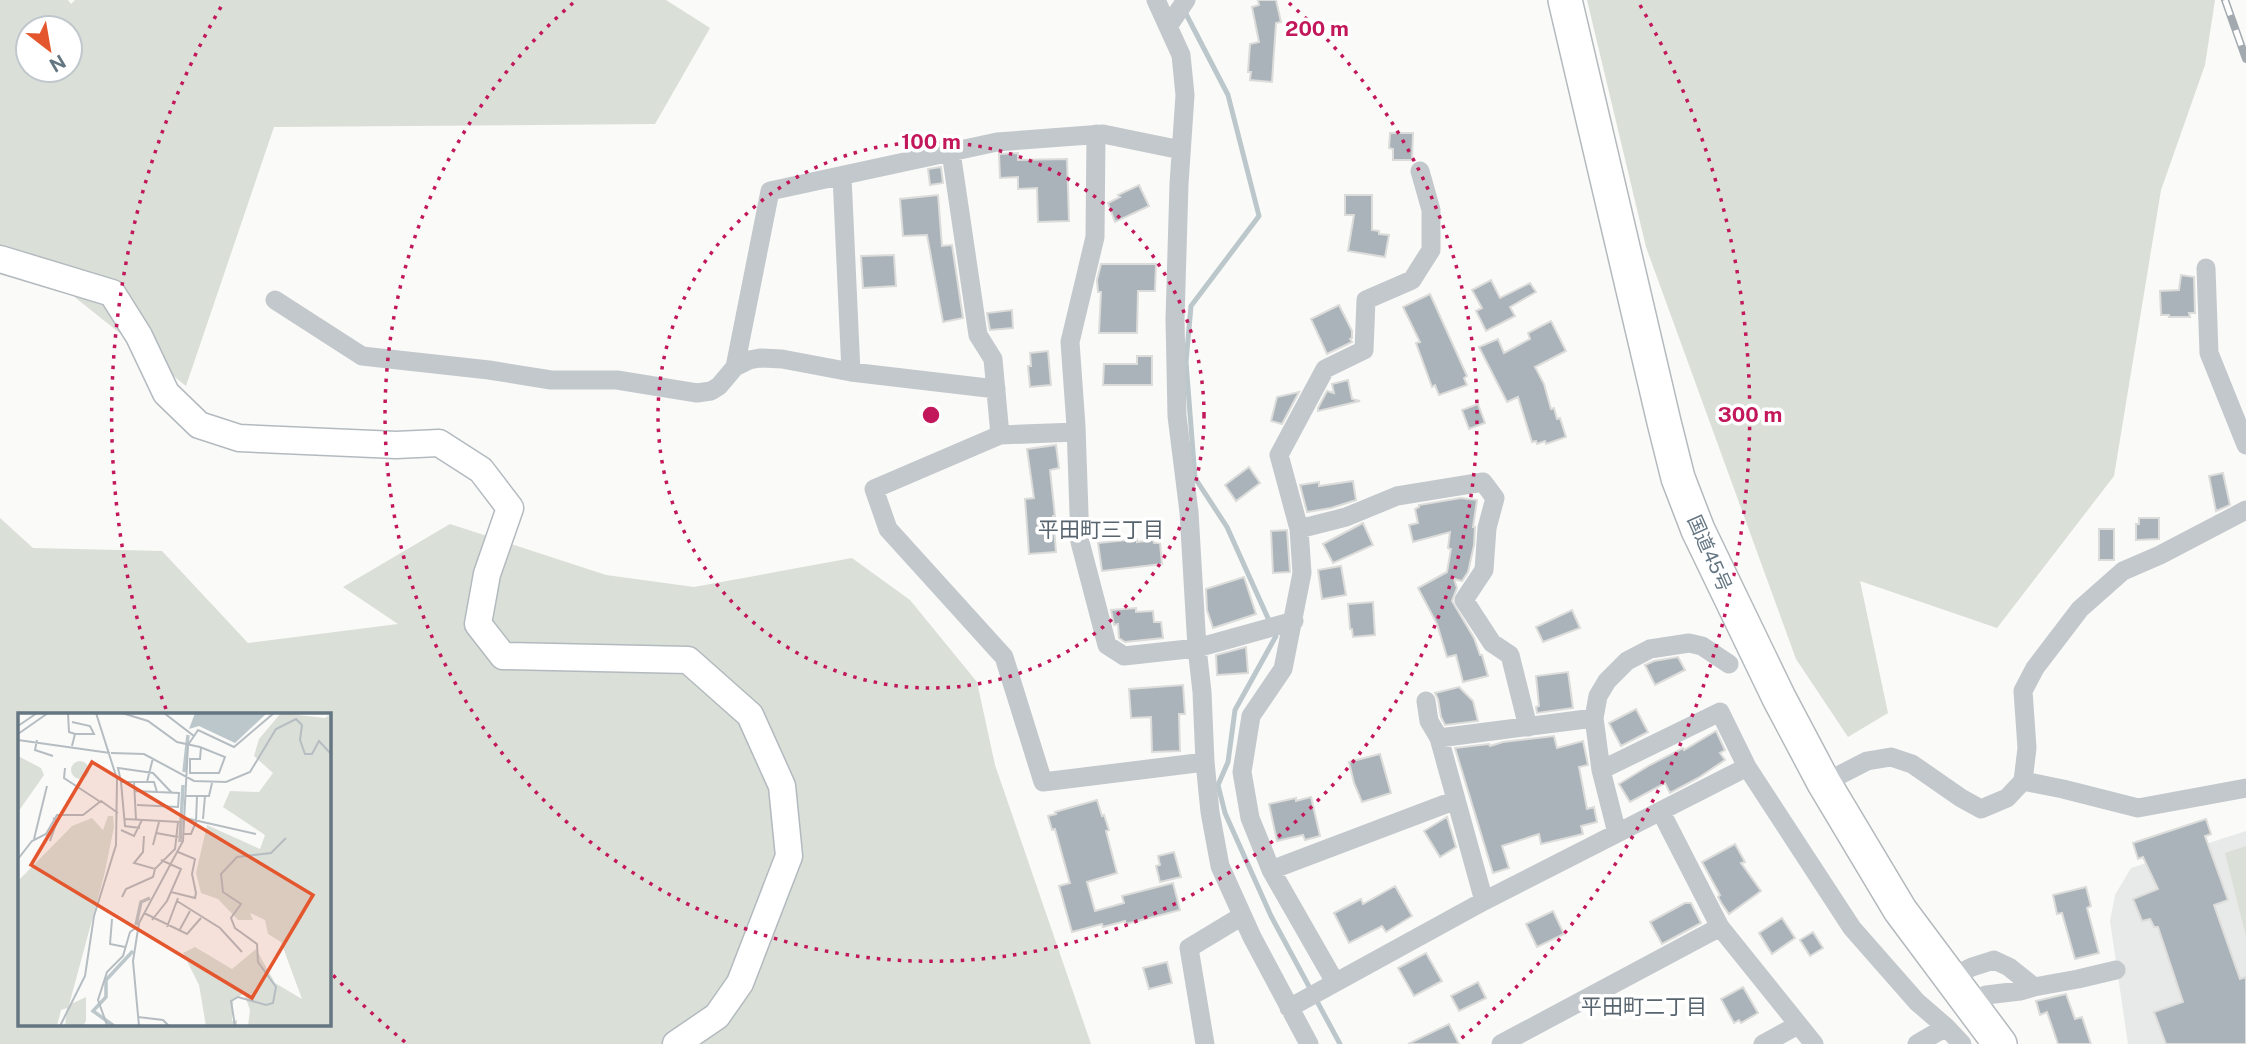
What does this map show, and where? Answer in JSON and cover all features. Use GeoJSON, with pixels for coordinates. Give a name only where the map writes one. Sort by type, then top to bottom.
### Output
{"type":"FeatureCollection","features":[{"type":"Feature","properties":{"kind":"highway","name":"国道45号"},"geometry":{"type":"LineString","coordinates":[[1565,0],[1678,478],[1704,542],[1779,698],[1824,783],[1944,989],[2000,1044]]}},
{"type":"Feature","properties":{"kind":"street"},"geometry":{"type":"LineString","coordinates":[[1156,0],[1172,21],[1181,55],[1185,95],[1175,319],[1177,416],[1189,512],[1205,762],[1220,866],[1242,916],[1312,995]]}},
{"type":"Feature","properties":{"kind":"street"},"geometry":{"type":"LineString","coordinates":[[1172,21],[1186,0]]}},
{"type":"Feature","properties":{"kind":"street"},"geometry":{"type":"LineString","coordinates":[[735,367],[770,191],[997,142],[1096,134],[1181,150]]}},
{"type":"Feature","properties":{"kind":"street"},"geometry":{"type":"LineString","coordinates":[[1096,134],[1095,237],[1070,342],[1080,542],[1107,645],[1124,656],[1197,648],[1280,625]]}},
{"type":"Feature","properties":{"kind":"street"},"geometry":{"type":"LineString","coordinates":[[951,152],[978,335],[993,359],[1000,435]]}},
{"type":"Feature","properties":{"kind":"street"},"geometry":{"type":"LineString","coordinates":[[1306,1043],[1312,995],[1271,870],[1250,818],[1242,772],[1251,716],[1283,669],[1280,625],[1302,573],[1299,529],[1279,455],[1325,369],[1364,350],[1366,300],[1412,280],[1431,250],[1431,210],[1420,171]]}},
{"type":"Feature","properties":{"kind":"street"},"geometry":{"type":"LineString","coordinates":[[842,176],[851,372]]}},
{"type":"Feature","properties":{"kind":"street"},"geometry":{"type":"LineString","coordinates":[[0,259],[112,293],[139,336],[166,393],[199,425],[239,438],[396,445],[439,443],[481,470],[510,508],[487,575],[478,624],[503,656],[688,660],[750,715],[782,786],[789,856],[740,983],[717,1016],[676,1044]]}},
{"type":"Feature","properties":{"kind":"street"},"geometry":{"type":"LineString","coordinates":[[2206,268],[2208,352],[2246,445]]}},
{"type":"Feature","properties":{"kind":"street"},"geometry":{"type":"LineString","coordinates":[[275,300],[362,356],[489,370],[551,380],[617,380],[697,393],[711,391],[719,386],[735,367],[760,358],[996,389]]}},
{"type":"Feature","properties":{"kind":"street"},"geometry":{"type":"LineString","coordinates":[[1076,432],[1000,435],[874,489],[888,529],[1004,657],[1043,782],[1205,762]]}},
{"type":"Feature","properties":{"kind":"street"},"geometry":{"type":"LineString","coordinates":[[1299,529],[1346,517],[1397,496],[1483,482],[1495,498],[1487,528],[1484,570],[1464,600],[1492,643],[1510,655],[1528,727]]}},
{"type":"Feature","properties":{"kind":"street"},"geometry":{"type":"LineString","coordinates":[[1824,783],[1867,761],[1891,757],[1912,764],[1961,799],[1981,808],[2007,799],[2023,781],[2027,748],[2023,691],[2035,668],[2080,609],[2123,571],[2160,555],[2246,510]]}},
{"type":"Feature","properties":{"kind":"street"},"geometry":{"type":"LineString","coordinates":[[1617,833],[1601,770],[1594,718],[1598,696],[1607,681],[1627,661],[1650,649],[1689,643],[1702,646],[1730,664]]}},
{"type":"Feature","properties":{"kind":"street"},"geometry":{"type":"LineString","coordinates":[[1426,701],[1429,721],[1439,738],[1483,901]]}},
{"type":"Feature","properties":{"kind":"street"},"geometry":{"type":"LineString","coordinates":[[1601,770],[1720,712],[1747,767],[1852,928],[1917,1002],[1962,1044]]}},
{"type":"Feature","properties":{"kind":"street"},"geometry":{"type":"LineString","coordinates":[[1439,738],[1594,718]]}},
{"type":"Feature","properties":{"kind":"street"},"geometry":{"type":"LineString","coordinates":[[1312,995],[1483,901],[1747,767]]}},
{"type":"Feature","properties":{"kind":"street"},"geometry":{"type":"LineString","coordinates":[[2023,781],[2129,806],[2246,788]]}},
{"type":"Feature","properties":{"kind":"street"},"geometry":{"type":"LineString","coordinates":[[1271,870],[1456,800]]}},
{"type":"Feature","properties":{"kind":"street"},"geometry":{"type":"LineString","coordinates":[[1661,811],[1720,927],[1814,1044]]}},
{"type":"Feature","properties":{"kind":"street"},"geometry":{"type":"LineString","coordinates":[[1205,1044],[1189,948],[1242,916]]}},
{"type":"Feature","properties":{"kind":"street"},"geometry":{"type":"LineString","coordinates":[[1501,1044],[1720,927]]}},
{"type":"Feature","properties":{"kind":"street"},"geometry":{"type":"LineString","coordinates":[[1917,1002],[1944,989],[1972,967],[1994,960],[2009,967],[2034,987]]}},
{"type":"Feature","properties":{"kind":"street"},"geometry":{"type":"LineString","coordinates":[[1986,996],[2116,970]]}},
{"type":"Feature","properties":{"kind":"street"},"geometry":{"type":"LineString","coordinates":[[1763,1044],[1798,1025]]}},
{"type":"Feature","properties":{"kind":"street"},"geometry":{"type":"LineString","coordinates":[[1917,1044],[1946,1027]]}},
{"type":"Feature","properties":{"kind":"shaded area"},"geometry":{"type":"Polygon","coordinates":[[[0,0],[68,0],[71,4],[75,0],[666,0],[710,28],[655,124],[274,127],[186,386],[37,267],[0,258],[0,0]]]}},
{"type":"Feature","properties":{"kind":"shaded area"},"geometry":{"type":"Polygon","coordinates":[[[1587,0],[2215,0],[2205,65],[2161,190],[2114,476],[1997,628],[1860,581],[1888,713],[1848,737],[1796,659],[1646,247],[1587,0]]]}},
{"type":"Feature","properties":{"kind":"shaded area"},"geometry":{"type":"Polygon","coordinates":[[[0,518],[33,548],[162,551],[248,643],[398,624],[343,587],[450,524],[606,575],[694,587],[852,558],[910,600],[977,682],[995,765],[1091,1044],[0,1044],[0,518]]]}},
{"type":"Feature","properties":{"kind":"shaded area"},"geometry":{"type":"Polygon","coordinates":[[[2246,831],[2246,1044],[2128,1044],[2110,921],[2115,895],[2131,868],[2246,831]]]}},
{"type":"Feature","properties":{"kind":"shaded area"},"geometry":{"type":"Polygon","coordinates":[[[2246,846],[2246,936],[2225,853],[2246,846]]]}},
{"type":"Feature","properties":{"kind":"building"},"geometry":{"type":"Polygon","coordinates":[[[1258,0],[1276,0],[1281,22],[1276,23],[1272,82],[1250,80],[1251,72],[1248,72],[1250,44],[1259,42],[1252,7],[1259,5],[1258,0]]]}},
{"type":"Feature","properties":{"kind":"building"},"geometry":{"type":"Polygon","coordinates":[[[1390,133],[1413,133],[1412,160],[1393,160],[1393,149],[1389,148],[1390,133]]]}},
{"type":"Feature","properties":{"kind":"building"},"geometry":{"type":"Polygon","coordinates":[[[1018,153],[1018,160],[1067,159],[1069,221],[1038,222],[1037,188],[1018,189],[1018,177],[1000,178],[999,154],[1018,153]]]}},
{"type":"Feature","properties":{"kind":"building"},"geometry":{"type":"Polygon","coordinates":[[[941,167],[943,183],[930,185],[928,169],[941,167]]]}},
{"type":"Feature","properties":{"kind":"building"},"geometry":{"type":"Polygon","coordinates":[[[1139,185],[1149,206],[1115,222],[1108,203],[1139,185]]]}},
{"type":"Feature","properties":{"kind":"building"},"geometry":{"type":"Polygon","coordinates":[[[938,195],[942,246],[952,245],[963,318],[943,322],[927,235],[903,236],[900,199],[938,195]]]}},
{"type":"Feature","properties":{"kind":"building"},"geometry":{"type":"Polygon","coordinates":[[[1345,195],[1372,195],[1372,230],[1389,235],[1385,257],[1348,251],[1354,215],[1345,215],[1345,195]]]}},
{"type":"Feature","properties":{"kind":"building"},"geometry":{"type":"Polygon","coordinates":[[[894,255],[896,286],[863,288],[861,256],[894,255]]]}},
{"type":"Feature","properties":{"kind":"building"},"geometry":{"type":"Polygon","coordinates":[[[1101,264],[1156,264],[1155,291],[1138,291],[1137,333],[1099,333],[1101,292],[1098,292],[1097,280],[1101,264]]]}},
{"type":"Feature","properties":{"kind":"building"},"geometry":{"type":"Polygon","coordinates":[[[2181,275],[2194,277],[2195,313],[2189,313],[2190,317],[2161,315],[2160,291],[2179,290],[2181,275]]]}},
{"type":"Feature","properties":{"kind":"building"},"geometry":{"type":"Polygon","coordinates":[[[1491,280],[1500,298],[1530,283],[1536,292],[1510,307],[1515,316],[1486,331],[1476,311],[1482,308],[1472,290],[1491,280]]]}},
{"type":"Feature","properties":{"kind":"building"},"geometry":{"type":"Polygon","coordinates":[[[1430,294],[1467,376],[1464,378],[1467,385],[1439,395],[1435,385],[1432,387],[1416,343],[1420,342],[1403,307],[1430,294]]]}},
{"type":"Feature","properties":{"kind":"building"},"geometry":{"type":"Polygon","coordinates":[[[1339,305],[1352,331],[1352,342],[1327,354],[1311,319],[1339,305]]]}},
{"type":"Feature","properties":{"kind":"building"},"geometry":{"type":"Polygon","coordinates":[[[1012,310],[1013,328],[990,330],[987,313],[1012,310]]]}},
{"type":"Feature","properties":{"kind":"building"},"geometry":{"type":"Polygon","coordinates":[[[1551,321],[1566,351],[1535,367],[1544,384],[1551,409],[1554,408],[1557,419],[1560,418],[1566,437],[1546,444],[1545,441],[1537,444],[1536,441],[1532,442],[1518,397],[1507,402],[1479,347],[1498,339],[1504,353],[1530,339],[1528,333],[1551,321]]]}},
{"type":"Feature","properties":{"kind":"building"},"geometry":{"type":"Polygon","coordinates":[[[1048,351],[1051,385],[1030,387],[1030,353],[1048,351]]]}},
{"type":"Feature","properties":{"kind":"building"},"geometry":{"type":"Polygon","coordinates":[[[1137,356],[1152,356],[1152,385],[1103,385],[1104,364],[1137,364],[1137,356]]]}},
{"type":"Feature","properties":{"kind":"building"},"geometry":{"type":"Polygon","coordinates":[[[1348,380],[1352,399],[1360,401],[1318,411],[1327,391],[1334,393],[1332,384],[1348,380]]]}},
{"type":"Feature","properties":{"kind":"building"},"geometry":{"type":"Polygon","coordinates":[[[1299,392],[1282,424],[1271,421],[1277,397],[1299,392]]]}},
{"type":"Feature","properties":{"kind":"building"},"geometry":{"type":"Polygon","coordinates":[[[1478,404],[1485,423],[1469,429],[1462,410],[1478,404]]]}},
{"type":"Feature","properties":{"kind":"building"},"geometry":{"type":"Polygon","coordinates":[[[1056,445],[1059,468],[1050,470],[1056,552],[1029,554],[1025,499],[1034,498],[1027,449],[1056,445]]]}},
{"type":"Feature","properties":{"kind":"building"},"geometry":{"type":"Polygon","coordinates":[[[1249,467],[1260,483],[1236,501],[1225,485],[1249,467]]]}},
{"type":"Feature","properties":{"kind":"building"},"geometry":{"type":"Polygon","coordinates":[[[2223,473],[2230,505],[2216,511],[2209,476],[2223,473]]]}},
{"type":"Feature","properties":{"kind":"building"},"geometry":{"type":"Polygon","coordinates":[[[1353,481],[1356,500],[1307,512],[1300,485],[1319,482],[1319,486],[1353,481]]]}},
{"type":"Feature","properties":{"kind":"building"},"geometry":{"type":"Polygon","coordinates":[[[1461,498],[1477,500],[1473,527],[1474,545],[1468,572],[1462,581],[1454,579],[1457,588],[1452,601],[1474,638],[1488,676],[1463,682],[1456,655],[1447,657],[1437,624],[1418,588],[1447,572],[1451,549],[1448,548],[1450,532],[1413,542],[1409,525],[1418,523],[1415,509],[1419,505],[1461,498]]]}},
{"type":"Feature","properties":{"kind":"building"},"geometry":{"type":"Polygon","coordinates":[[[2139,518],[2159,518],[2159,539],[2136,540],[2136,524],[2139,524],[2139,518]]]}},
{"type":"Feature","properties":{"kind":"building"},"geometry":{"type":"Polygon","coordinates":[[[1363,523],[1373,545],[1333,563],[1323,544],[1363,523]]]}},
{"type":"Feature","properties":{"kind":"building"},"geometry":{"type":"Polygon","coordinates":[[[2099,529],[2114,529],[2114,560],[2099,560],[2099,529]]]}},
{"type":"Feature","properties":{"kind":"building"},"geometry":{"type":"Polygon","coordinates":[[[1287,530],[1290,572],[1273,573],[1271,531],[1287,530]]]}},
{"type":"Feature","properties":{"kind":"building"},"geometry":{"type":"Polygon","coordinates":[[[1137,539],[1137,542],[1153,540],[1154,543],[1160,543],[1162,564],[1102,571],[1098,543],[1137,539]]]}},
{"type":"Feature","properties":{"kind":"building"},"geometry":{"type":"Polygon","coordinates":[[[1341,566],[1346,595],[1322,599],[1318,570],[1341,566]]]}},
{"type":"Feature","properties":{"kind":"building"},"geometry":{"type":"Polygon","coordinates":[[[1244,577],[1256,614],[1213,628],[1207,610],[1206,589],[1244,577]]]}},
{"type":"Feature","properties":{"kind":"building"},"geometry":{"type":"Polygon","coordinates":[[[1373,602],[1375,635],[1353,637],[1348,604],[1373,602]]]}},
{"type":"Feature","properties":{"kind":"building"},"geometry":{"type":"Polygon","coordinates":[[[1136,608],[1136,612],[1153,611],[1154,622],[1161,622],[1163,638],[1125,642],[1119,638],[1118,624],[1114,625],[1111,610],[1136,608]]]}},
{"type":"Feature","properties":{"kind":"building"},"geometry":{"type":"Polygon","coordinates":[[[1572,610],[1580,628],[1543,642],[1536,627],[1572,610]]]}},
{"type":"Feature","properties":{"kind":"building"},"geometry":{"type":"Polygon","coordinates":[[[1246,647],[1248,673],[1217,675],[1216,655],[1246,647]]]}},
{"type":"Feature","properties":{"kind":"building"},"geometry":{"type":"Polygon","coordinates":[[[1678,657],[1685,670],[1655,685],[1645,665],[1678,657]]]}},
{"type":"Feature","properties":{"kind":"building"},"geometry":{"type":"Polygon","coordinates":[[[1568,672],[1573,708],[1537,713],[1536,707],[1539,706],[1536,676],[1568,672]]]}},
{"type":"Feature","properties":{"kind":"building"},"geometry":{"type":"Polygon","coordinates":[[[1183,685],[1185,714],[1179,714],[1180,751],[1152,752],[1151,717],[1131,718],[1129,689],[1183,685]]]}},
{"type":"Feature","properties":{"kind":"building"},"geometry":{"type":"Polygon","coordinates":[[[1459,687],[1473,701],[1478,721],[1445,725],[1435,693],[1459,687]]]}},
{"type":"Feature","properties":{"kind":"building"},"geometry":{"type":"Polygon","coordinates":[[[1636,709],[1648,732],[1621,746],[1609,723],[1636,709]]]}},
{"type":"Feature","properties":{"kind":"building"},"geometry":{"type":"Polygon","coordinates":[[[1716,731],[1725,750],[1720,753],[1725,760],[1670,793],[1665,783],[1630,802],[1619,784],[1716,731]]]}},
{"type":"Feature","properties":{"kind":"building"},"geometry":{"type":"Polygon","coordinates":[[[1554,736],[1557,748],[1583,741],[1588,765],[1579,767],[1587,809],[1594,807],[1597,822],[1581,826],[1583,834],[1541,844],[1539,834],[1502,846],[1509,868],[1493,873],[1455,748],[1490,746],[1554,736]]]}},
{"type":"Feature","properties":{"kind":"building"},"geometry":{"type":"Polygon","coordinates":[[[1380,754],[1391,793],[1362,802],[1349,762],[1380,754]]]}},
{"type":"Feature","properties":{"kind":"building"},"geometry":{"type":"Polygon","coordinates":[[[1311,797],[1320,836],[1305,840],[1303,835],[1277,841],[1269,804],[1311,797]]]}},
{"type":"Feature","properties":{"kind":"building"},"geometry":{"type":"Polygon","coordinates":[[[1097,800],[1109,830],[1106,831],[1117,873],[1087,882],[1095,911],[1124,903],[1122,896],[1173,883],[1180,910],[1126,924],[1125,921],[1103,927],[1102,924],[1072,932],[1059,886],[1070,883],[1055,829],[1052,830],[1048,816],[1097,800]]]}},
{"type":"Feature","properties":{"kind":"building"},"geometry":{"type":"Polygon","coordinates":[[[1447,817],[1456,847],[1440,857],[1424,831],[1447,817]]]}},
{"type":"Feature","properties":{"kind":"building"},"geometry":{"type":"Polygon","coordinates":[[[2206,819],[2211,834],[2205,836],[2228,900],[2214,905],[2240,979],[2246,977],[2246,1044],[2166,1044],[2154,1012],[2183,1002],[2158,927],[2154,927],[2150,919],[2142,921],[2133,899],[2158,889],[2143,857],[2138,859],[2133,843],[2206,819]]]}},
{"type":"Feature","properties":{"kind":"building"},"geometry":{"type":"Polygon","coordinates":[[[1735,844],[1745,862],[1741,863],[1761,891],[1729,914],[1702,862],[1735,844]]]}},
{"type":"Feature","properties":{"kind":"building"},"geometry":{"type":"Polygon","coordinates":[[[1174,852],[1181,877],[1160,882],[1156,866],[1160,865],[1158,856],[1174,852]]]}},
{"type":"Feature","properties":{"kind":"building"},"geometry":{"type":"Polygon","coordinates":[[[1395,886],[1412,916],[1386,932],[1382,926],[1349,943],[1334,913],[1361,899],[1363,904],[1395,886]]]}},
{"type":"Feature","properties":{"kind":"building"},"geometry":{"type":"Polygon","coordinates":[[[2086,887],[2091,906],[2087,908],[2099,953],[2075,959],[2062,913],[2057,914],[2053,895],[2086,887]]]}},
{"type":"Feature","properties":{"kind":"building"},"geometry":{"type":"Polygon","coordinates":[[[1685,903],[1691,903],[1701,923],[1662,944],[1650,922],[1685,903]]]}},
{"type":"Feature","properties":{"kind":"building"},"geometry":{"type":"Polygon","coordinates":[[[1553,911],[1564,934],[1537,947],[1526,924],[1553,911]]]}},
{"type":"Feature","properties":{"kind":"building"},"geometry":{"type":"Polygon","coordinates":[[[1782,918],[1795,938],[1772,954],[1759,933],[1782,918]]]}},
{"type":"Feature","properties":{"kind":"building"},"geometry":{"type":"Polygon","coordinates":[[[1813,932],[1823,948],[1810,956],[1800,940],[1813,932]]]}},
{"type":"Feature","properties":{"kind":"building"},"geometry":{"type":"Polygon","coordinates":[[[1426,953],[1442,981],[1414,996],[1398,968],[1426,953]]]}},
{"type":"Feature","properties":{"kind":"building"},"geometry":{"type":"Polygon","coordinates":[[[1167,962],[1172,983],[1149,989],[1143,968],[1167,962]]]}},
{"type":"Feature","properties":{"kind":"building"},"geometry":{"type":"Polygon","coordinates":[[[1478,982],[1486,998],[1459,1011],[1451,996],[1478,982]]]}},
{"type":"Feature","properties":{"kind":"building"},"geometry":{"type":"Polygon","coordinates":[[[1743,987],[1758,1013],[1741,1023],[1739,1020],[1734,1023],[1721,999],[1743,987]]]}},
{"type":"Feature","properties":{"kind":"building"},"geometry":{"type":"Polygon","coordinates":[[[2066,994],[2075,1019],[2082,1017],[2091,1044],[2058,1044],[2047,1012],[2040,1015],[2036,1001],[2066,994]]]}},
{"type":"Feature","properties":{"kind":"building"},"geometry":{"type":"Polygon","coordinates":[[[1449,1024],[1459,1044],[1408,1044],[1449,1024]]]}},
{"type":"Feature","properties":{"kind":"waterway"},"geometry":{"type":"LineString","coordinates":[[1185,12],[1228,95],[1259,216],[1191,306],[1186,362],[1195,478],[1227,527],[1276,636],[1235,710],[1228,762],[1218,785],[1225,813],[1271,916],[1340,1044]]}},
{"type":"Feature","properties":{"kind":"railway"},"geometry":{"type":"LineString","coordinates":[[2225,0],[2246,59]]}},
{"type":"Feature","properties":{"kind":"district","name":"平田町三丁目"},"geometry":{"type":"Point","coordinates":[1101,529]}},
{"type":"Feature","properties":{"kind":"district","name":"平田町二丁目"},"geometry":{"type":"Point","coordinates":[1644,1006]}}]}
